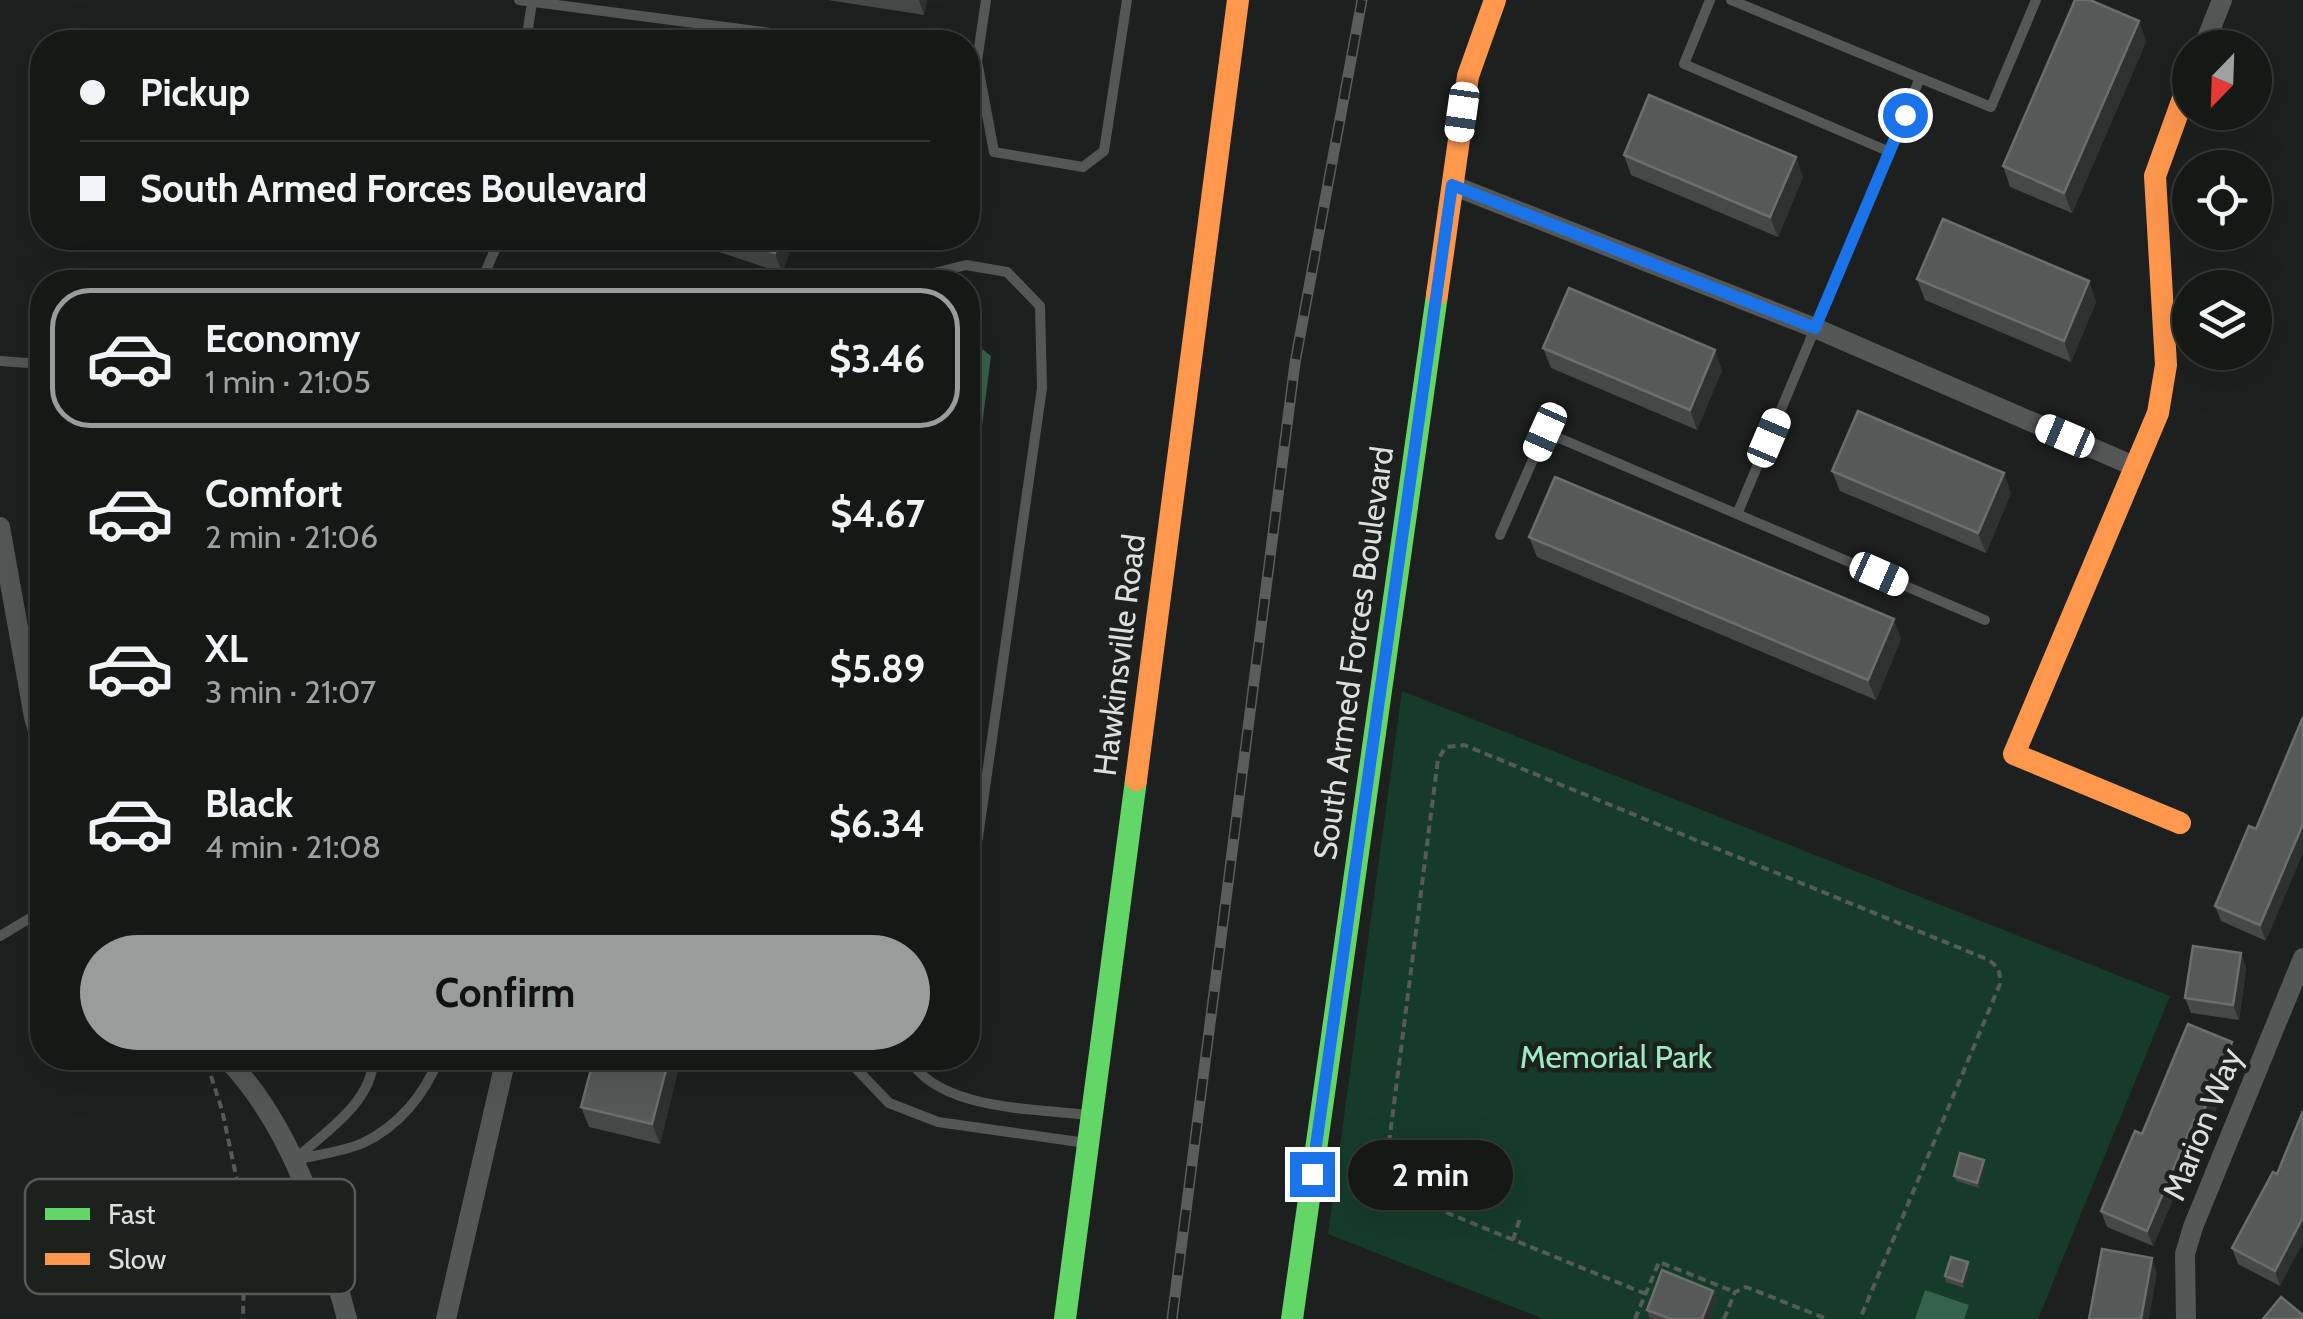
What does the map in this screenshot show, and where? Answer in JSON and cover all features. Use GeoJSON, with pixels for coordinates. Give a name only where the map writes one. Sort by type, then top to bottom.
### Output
{"type":"FeatureCollection","features":[{"type":"Feature","properties":{"kind":"street","name":"Hawkinsville Road"},"geometry":{"type":"LineString","coordinates":[[1065,1319],[1238,0]]}},
{"type":"Feature","properties":{"kind":"street","name":"South Armed Forces Boulevard"},"geometry":{"type":"LineString","coordinates":[[1292,1319],[1468,76],[1494,0]]}},
{"type":"Feature","properties":{"kind":"street"},"geometry":{"type":"LineString","coordinates":[[2210,30],[2222,0]]}},
{"type":"Feature","properties":{"kind":"street"},"geometry":{"type":"LineString","coordinates":[[2172,129],[2155,176],[2166,365],[2158,412],[2014,754],[2180,823]]}},
{"type":"Feature","properties":{"kind":"street"},"geometry":{"type":"LineString","coordinates":[[1452,185],[1815,328],[2136,466]]}},
{"type":"Feature","properties":{"kind":"street"},"geometry":{"type":"LineString","coordinates":[[0,527],[30,694]]}},
{"type":"Feature","properties":{"kind":"street","name":"Marion Way"},"geometry":{"type":"LineString","coordinates":[[2186,1319],[2186,1254],[2193,1227],[2303,958]]}},
{"type":"Feature","properties":{"kind":"street"},"geometry":{"type":"LineString","coordinates":[[237,1070],[280,1132],[302,1179]]}},
{"type":"Feature","properties":{"kind":"street"},"geometry":{"type":"LineString","coordinates":[[446,1319],[503,1070]]}},
{"type":"Feature","properties":{"kind":"street"},"geometry":{"type":"LineString","coordinates":[[340,1294],[348,1319]]}},
{"type":"Feature","properties":{"kind":"lane"},"geometry":{"type":"LineString","coordinates":[[979,30],[986,0]]}},
{"type":"Feature","properties":{"kind":"lane"},"geometry":{"type":"LineString","coordinates":[[980,93],[994,152],[1082,167],[1104,151],[1127,0]]}},
{"type":"Feature","properties":{"kind":"lane"},"geometry":{"type":"LineString","coordinates":[[1710,0],[1684,64],[1890,152]]}},
{"type":"Feature","properties":{"kind":"lane"},"geometry":{"type":"LineString","coordinates":[[1731,0],[1992,107],[2036,0]]}},
{"type":"Feature","properties":{"kind":"lane"},"geometry":{"type":"LineString","coordinates":[[526,30],[525,1],[747,30]]}},
{"type":"Feature","properties":{"kind":"lane"},"geometry":{"type":"LineString","coordinates":[[1738,512],[1920,78]]}},
{"type":"Feature","properties":{"kind":"lane"},"geometry":{"type":"LineString","coordinates":[[946,270],[966,265],[1007,272],[1040,306],[1042,388],[980,823]]}},
{"type":"Feature","properties":{"kind":"lane"},"geometry":{"type":"LineString","coordinates":[[0,361],[30,363]]}},
{"type":"Feature","properties":{"kind":"lane"},"geometry":{"type":"LineString","coordinates":[[1500,535],[1545,432],[1985,620]]}},
{"type":"Feature","properties":{"kind":"lane"},"geometry":{"type":"LineString","coordinates":[[0,936],[30,917]]}},
{"type":"Feature","properties":{"kind":"lane"},"geometry":{"type":"LineString","coordinates":[[293,1160],[365,1091],[373,1070]]}},
{"type":"Feature","properties":{"kind":"lane"},"geometry":{"type":"LineString","coordinates":[[293,1160],[362,1143],[406,1113],[434,1070]]}},
{"type":"Feature","properties":{"kind":"lane"},"geometry":{"type":"LineString","coordinates":[[857,1070],[889,1103],[938,1122],[1088,1143]]}},
{"type":"Feature","properties":{"kind":"lane"},"geometry":{"type":"LineString","coordinates":[[916,1070],[965,1100],[1092,1116]]}},
{"type":"Feature","properties":{"kind":"path"},"geometry":{"type":"LineString","coordinates":[[1646,1294],[1396,1192],[1384,1182],[1438,759],[1446,747],[1454,744],[1997,966],[2000,984],[1860,1319]]}},
{"type":"Feature","properties":{"kind":"path"},"geometry":{"type":"LineString","coordinates":[[210,1075],[222,1110],[236,1179]]}},
{"type":"Feature","properties":{"kind":"path"},"geometry":{"type":"LineString","coordinates":[[1513,1240],[1520,1218]]}},
{"type":"Feature","properties":{"kind":"path"},"geometry":{"type":"LineString","coordinates":[[1636,1319],[1659,1262],[1735,1292]]}},
{"type":"Feature","properties":{"kind":"path"},"geometry":{"type":"LineString","coordinates":[[1724,1319],[1735,1292],[1746,1286],[1827,1319]]}},
{"type":"Feature","properties":{"kind":"path"},"geometry":{"type":"LineString","coordinates":[[242,1294],[242,1319]]}},
{"type":"Feature","properties":{"kind":"green space","name":"Memorial Park"},"geometry":{"type":"Polygon","coordinates":[[[1402,691],[2170,996],[2038,1319],[1544,1319],[1328,1234],[1402,691]]]}},
{"type":"Feature","properties":{"kind":"shaded area"},"geometry":{"type":"Polygon","coordinates":[[[980,347],[991,356],[980,441],[980,347]]]}},
{"type":"Feature","properties":{"kind":"shaded area"},"geometry":{"type":"Polygon","coordinates":[[[1925,1290],[1969,1305],[1964,1319],[1915,1319],[1925,1290]]]}},
{"type":"Feature","properties":{"kind":"building"},"geometry":{"type":"Polygon","coordinates":[[[2075,0],[2090,0],[2139,21],[2064,193],[2003,166],[2075,0]]]}},
{"type":"Feature","properties":{"kind":"building"},"geometry":{"type":"Polygon","coordinates":[[[1649,95],[1796,157],[1770,217],[1624,155],[1649,95]]]}},
{"type":"Feature","properties":{"kind":"building"},"geometry":{"type":"Polygon","coordinates":[[[1943,219],[2089,281],[2064,341],[1917,279],[1943,219]]]}},
{"type":"Feature","properties":{"kind":"building"},"geometry":{"type":"Polygon","coordinates":[[[1569,288],[1715,350],[1690,410],[1543,348],[1569,288]]]}},
{"type":"Feature","properties":{"kind":"building"},"geometry":{"type":"Polygon","coordinates":[[[1858,411],[2004,473],[1978,533],[1832,471],[1858,411]]]}},
{"type":"Feature","properties":{"kind":"building"},"geometry":{"type":"Polygon","coordinates":[[[1555,477],[1894,619],[1868,680],[1529,537],[1555,477]]]}},
{"type":"Feature","properties":{"kind":"building"},"geometry":{"type":"Polygon","coordinates":[[[2303,717],[2303,824],[2260,925],[2215,906],[2249,826],[2256,829],[2303,717]]]}},
{"type":"Feature","properties":{"kind":"building"},"geometry":{"type":"Polygon","coordinates":[[[2193,946],[2241,953],[2233,1005],[2185,998],[2193,946]]]}},
{"type":"Feature","properties":{"kind":"building"},"geometry":{"type":"Polygon","coordinates":[[[2188,1024],[2232,1042],[2147,1231],[2101,1211],[2135,1131],[2142,1134],[2188,1024]]]}},
{"type":"Feature","properties":{"kind":"building"},"geometry":{"type":"Polygon","coordinates":[[[591,1070],[666,1070],[652,1124],[581,1107],[591,1070]]]}},
{"type":"Feature","properties":{"kind":"building"},"geometry":{"type":"Polygon","coordinates":[[[2303,1111],[2303,1217],[2275,1271],[2232,1248],[2273,1172],[2277,1174],[2303,1111]]]}},
{"type":"Feature","properties":{"kind":"building"},"geometry":{"type":"Polygon","coordinates":[[[1960,1153],[1984,1160],[1977,1183],[1954,1176],[1960,1153]]]}},
{"type":"Feature","properties":{"kind":"building"},"geometry":{"type":"Polygon","coordinates":[[[2102,1249],[2152,1258],[2141,1319],[2089,1319],[2102,1249]]]}},
{"type":"Feature","properties":{"kind":"building"},"geometry":{"type":"Polygon","coordinates":[[[1951,1257],[1968,1262],[1962,1282],[1945,1276],[1951,1257]]]}},
{"type":"Feature","properties":{"kind":"building"},"geometry":{"type":"Polygon","coordinates":[[[1662,1270],[1713,1291],[1702,1319],[1671,1319],[1647,1310],[1662,1270]]]}},
{"type":"Feature","properties":{"kind":"building"},"geometry":{"type":"Polygon","coordinates":[[[2281,1297],[2303,1315],[2303,1319],[2263,1319],[2281,1297]]]}},
{"type":"Feature","properties":{"kind":"railway"},"geometry":{"type":"LineString","coordinates":[[1172,1319],[1295,363],[1362,0]]}},
{"type":"Feature","properties":{"kind":"traffic: fast"},"geometry":{"type":"LineString","coordinates":[[1292,1319],[1437,295]]}},
{"type":"Feature","properties":{"kind":"traffic: fast"},"geometry":{"type":"LineString","coordinates":[[1065,1319],[1136,780]]}},
{"type":"Feature","properties":{"kind":"traffic: slow"},"geometry":{"type":"LineString","coordinates":[[1136,780],[1238,0]]}},
{"type":"Feature","properties":{"kind":"traffic: slow"},"geometry":{"type":"LineString","coordinates":[[1437,295],[1468,76],[1495,0]]}},
{"type":"Feature","properties":{"kind":"traffic: slow"},"geometry":{"type":"LineString","coordinates":[[2172,129],[2155,176],[2166,365],[2158,413],[2014,754],[2180,823]]}},
{"type":"Feature","properties":{"kind":"route"},"geometry":{"type":"LineString","coordinates":[[1312,1174],[1452,185],[1815,328],[1905,115]]}}]}
